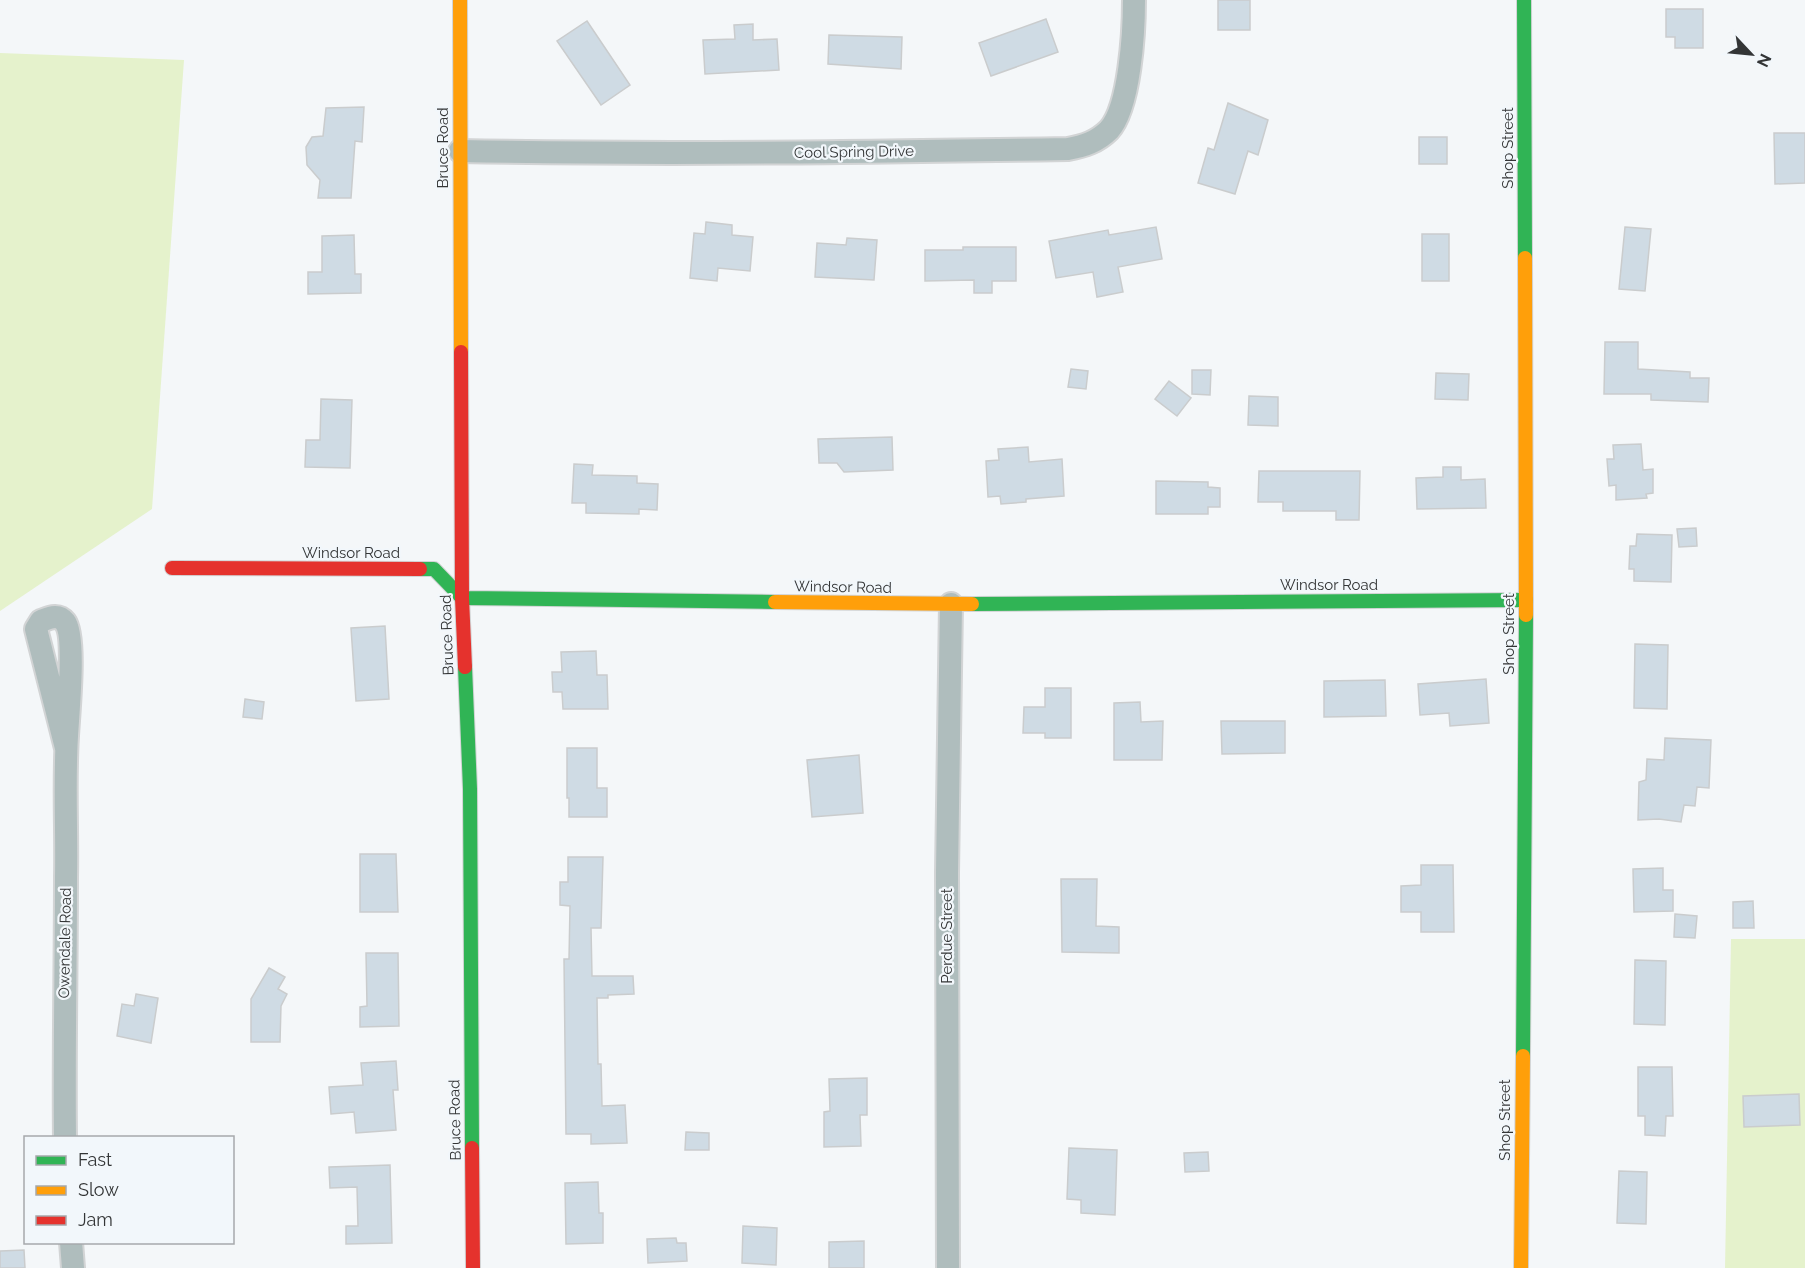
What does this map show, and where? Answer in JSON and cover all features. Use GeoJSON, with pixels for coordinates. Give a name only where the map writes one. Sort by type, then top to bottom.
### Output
{"type":"FeatureCollection","features":[{"type":"Feature","properties":{"kind":"street","name":"Bruce Road"},"geometry":{"type":"LineString","coordinates":[[460,0],[462,598],[470,789],[473,1268]]}},
{"type":"Feature","properties":{"kind":"street","name":"Cool Spring Drive"},"geometry":{"type":"LineString","coordinates":[[460,151],[878,152],[1082,147],[1095,141],[1109,129],[1119,114],[1130,65],[1134,0]]}},
{"type":"Feature","properties":{"kind":"street","name":"Shop Street"},"geometry":{"type":"LineString","coordinates":[[1521,1268],[1526,600],[1524,0]]}},
{"type":"Feature","properties":{"kind":"street","name":"Windsor Road"},"geometry":{"type":"LineString","coordinates":[[172,568],[434,569],[462,598],[951,604],[1526,600]]}},
{"type":"Feature","properties":{"kind":"street","name":"Perdue Street"},"geometry":{"type":"LineString","coordinates":[[948,1268],[947,873],[951,604]]}},
{"type":"Feature","properties":{"kind":"street","name":"Owendale Road"},"geometry":{"type":"LineString","coordinates":[[65,1136],[66,748],[71,652],[66,622],[52,616],[40,621],[36,629],[66,748]]}},
{"type":"Feature","properties":{"kind":"street"},"geometry":{"type":"LineString","coordinates":[[71,1244],[73,1268]]}},
{"type":"Feature","properties":{"kind":"green space"},"geometry":{"type":"Polygon","coordinates":[[[0,53],[184,60],[152,509],[0,611],[0,53]]]}},
{"type":"Feature","properties":{"kind":"green space"},"geometry":{"type":"Polygon","coordinates":[[[1731,939],[1805,939],[1805,1268],[1725,1268],[1731,939]]]}},
{"type":"Feature","properties":{"kind":"building"},"geometry":{"type":"Polygon","coordinates":[[[1218,0],[1250,0],[1250,30],[1218,30],[1218,0]]]}},
{"type":"Feature","properties":{"kind":"building"},"geometry":{"type":"Polygon","coordinates":[[[1666,9],[1703,9],[1703,48],[1675,48],[1675,37],[1666,37],[1666,9]]]}},
{"type":"Feature","properties":{"kind":"building"},"geometry":{"type":"Polygon","coordinates":[[[1046,19],[1058,52],[991,76],[979,43],[1046,19]]]}},
{"type":"Feature","properties":{"kind":"building"},"geometry":{"type":"Polygon","coordinates":[[[587,21],[630,85],[601,105],[557,41],[587,21]]]}},
{"type":"Feature","properties":{"kind":"building"},"geometry":{"type":"Polygon","coordinates":[[[753,24],[753,40],[777,39],[779,70],[705,74],[703,40],[735,39],[734,25],[753,24]]]}},
{"type":"Feature","properties":{"kind":"building"},"geometry":{"type":"Polygon","coordinates":[[[829,35],[902,37],[901,69],[828,64],[829,35]]]}},
{"type":"Feature","properties":{"kind":"building"},"geometry":{"type":"Polygon","coordinates":[[[1228,103],[1268,120],[1258,155],[1248,151],[1235,194],[1198,183],[1208,148],[1214,150],[1228,103]]]}},
{"type":"Feature","properties":{"kind":"building"},"geometry":{"type":"Polygon","coordinates":[[[364,107],[362,142],[355,141],[351,198],[318,198],[320,180],[307,165],[306,147],[312,137],[323,136],[326,108],[364,107]]]}},
{"type":"Feature","properties":{"kind":"building"},"geometry":{"type":"Polygon","coordinates":[[[1774,133],[1805,133],[1805,183],[1775,184],[1774,133]]]}},
{"type":"Feature","properties":{"kind":"building"},"geometry":{"type":"Polygon","coordinates":[[[1419,137],[1447,137],[1447,164],[1419,164],[1419,137]]]}},
{"type":"Feature","properties":{"kind":"building"},"geometry":{"type":"Polygon","coordinates":[[[706,222],[732,225],[732,235],[753,237],[750,271],[718,268],[717,281],[690,278],[694,233],[705,234],[706,222]]]}},
{"type":"Feature","properties":{"kind":"building"},"geometry":{"type":"Polygon","coordinates":[[[1156,227],[1162,259],[1118,267],[1123,292],[1097,297],[1093,272],[1056,278],[1049,241],[1108,230],[1109,235],[1156,227]]]}},
{"type":"Feature","properties":{"kind":"building"},"geometry":{"type":"Polygon","coordinates":[[[1625,227],[1651,229],[1645,291],[1619,289],[1625,227]]]}},
{"type":"Feature","properties":{"kind":"building"},"geometry":{"type":"Polygon","coordinates":[[[1422,234],[1449,234],[1449,281],[1422,281],[1422,234]]]}},
{"type":"Feature","properties":{"kind":"building"},"geometry":{"type":"Polygon","coordinates":[[[354,235],[355,274],[361,274],[361,293],[308,294],[308,272],[322,272],[322,236],[354,235]]]}},
{"type":"Feature","properties":{"kind":"building"},"geometry":{"type":"Polygon","coordinates":[[[847,238],[877,240],[874,280],[815,277],[817,243],[846,245],[847,238]]]}},
{"type":"Feature","properties":{"kind":"building"},"geometry":{"type":"Polygon","coordinates":[[[963,247],[1016,247],[1016,281],[992,281],[992,293],[974,293],[974,280],[925,281],[925,250],[963,250],[963,247]]]}},
{"type":"Feature","properties":{"kind":"building"},"geometry":{"type":"Polygon","coordinates":[[[1605,342],[1638,342],[1638,369],[1690,372],[1690,378],[1709,378],[1708,402],[1651,400],[1651,394],[1604,394],[1605,342]]]}},
{"type":"Feature","properties":{"kind":"building"},"geometry":{"type":"Polygon","coordinates":[[[1071,369],[1088,371],[1086,389],[1068,387],[1071,369]]]}},
{"type":"Feature","properties":{"kind":"building"},"geometry":{"type":"Polygon","coordinates":[[[1192,370],[1211,370],[1210,395],[1192,394],[1192,370]]]}},
{"type":"Feature","properties":{"kind":"building"},"geometry":{"type":"Polygon","coordinates":[[[1436,373],[1469,374],[1468,400],[1435,399],[1436,373]]]}},
{"type":"Feature","properties":{"kind":"building"},"geometry":{"type":"Polygon","coordinates":[[[1169,381],[1191,398],[1177,416],[1155,399],[1169,381]]]}},
{"type":"Feature","properties":{"kind":"building"},"geometry":{"type":"Polygon","coordinates":[[[1249,396],[1278,397],[1278,426],[1248,425],[1249,396]]]}},
{"type":"Feature","properties":{"kind":"building"},"geometry":{"type":"Polygon","coordinates":[[[321,399],[352,400],[350,468],[305,467],[306,440],[320,440],[321,399]]]}},
{"type":"Feature","properties":{"kind":"building"},"geometry":{"type":"Polygon","coordinates":[[[892,437],[893,470],[844,472],[837,463],[819,463],[818,439],[892,437]]]}},
{"type":"Feature","properties":{"kind":"building"},"geometry":{"type":"Polygon","coordinates":[[[1641,444],[1643,470],[1653,469],[1653,493],[1646,494],[1647,498],[1616,500],[1616,485],[1609,486],[1607,459],[1614,459],[1613,445],[1641,444]]]}},
{"type":"Feature","properties":{"kind":"building"},"geometry":{"type":"Polygon","coordinates":[[[1028,447],[1029,462],[1062,459],[1064,496],[1026,499],[1026,502],[1001,504],[1000,496],[988,497],[986,461],[999,460],[998,449],[1028,447]]]}},
{"type":"Feature","properties":{"kind":"building"},"geometry":{"type":"Polygon","coordinates":[[[574,464],[593,465],[592,475],[637,476],[637,483],[658,484],[657,510],[639,509],[639,514],[586,513],[586,503],[572,503],[574,464]]]}},
{"type":"Feature","properties":{"kind":"building"},"geometry":{"type":"Polygon","coordinates":[[[1443,467],[1461,467],[1461,480],[1485,479],[1486,508],[1417,509],[1416,478],[1443,477],[1443,467]]]}},
{"type":"Feature","properties":{"kind":"building"},"geometry":{"type":"Polygon","coordinates":[[[1259,471],[1360,471],[1359,520],[1336,520],[1336,511],[1283,511],[1283,502],[1258,502],[1259,471]]]}},
{"type":"Feature","properties":{"kind":"building"},"geometry":{"type":"Polygon","coordinates":[[[1156,481],[1208,482],[1208,487],[1220,488],[1220,507],[1208,507],[1208,514],[1156,514],[1156,481]]]}},
{"type":"Feature","properties":{"kind":"building"},"geometry":{"type":"Polygon","coordinates":[[[1696,528],[1697,546],[1679,547],[1677,529],[1696,528]]]}},
{"type":"Feature","properties":{"kind":"building"},"geometry":{"type":"Polygon","coordinates":[[[1637,534],[1672,535],[1671,582],[1634,581],[1634,569],[1629,569],[1630,546],[1636,546],[1637,534]]]}},
{"type":"Feature","properties":{"kind":"building"},"geometry":{"type":"Polygon","coordinates":[[[385,626],[389,699],[356,701],[351,628],[385,626]]]}},
{"type":"Feature","properties":{"kind":"building"},"geometry":{"type":"Polygon","coordinates":[[[1635,644],[1668,645],[1667,709],[1634,708],[1635,644]]]}},
{"type":"Feature","properties":{"kind":"building"},"geometry":{"type":"Polygon","coordinates":[[[596,651],[597,675],[607,675],[608,709],[563,709],[562,692],[553,692],[552,672],[562,672],[561,652],[596,651]]]}},
{"type":"Feature","properties":{"kind":"building"},"geometry":{"type":"Polygon","coordinates":[[[1486,679],[1489,723],[1450,726],[1449,713],[1420,715],[1418,684],[1486,679]]]}},
{"type":"Feature","properties":{"kind":"building"},"geometry":{"type":"Polygon","coordinates":[[[1385,680],[1386,716],[1324,717],[1324,681],[1385,680]]]}},
{"type":"Feature","properties":{"kind":"building"},"geometry":{"type":"Polygon","coordinates":[[[1045,688],[1071,688],[1071,738],[1045,738],[1045,733],[1023,733],[1024,707],[1045,707],[1045,688]]]}},
{"type":"Feature","properties":{"kind":"building"},"geometry":{"type":"Polygon","coordinates":[[[245,699],[264,702],[262,719],[243,717],[245,699]]]}},
{"type":"Feature","properties":{"kind":"building"},"geometry":{"type":"Polygon","coordinates":[[[1140,702],[1141,722],[1163,721],[1162,760],[1114,760],[1114,703],[1140,702]]]}},
{"type":"Feature","properties":{"kind":"building"},"geometry":{"type":"Polygon","coordinates":[[[1221,721],[1285,721],[1285,753],[1222,754],[1221,721]]]}},
{"type":"Feature","properties":{"kind":"building"},"geometry":{"type":"Polygon","coordinates":[[[1665,738],[1711,740],[1709,788],[1697,787],[1695,806],[1684,805],[1681,822],[1659,819],[1638,820],[1639,782],[1646,780],[1647,759],[1664,760],[1665,738]]]}},
{"type":"Feature","properties":{"kind":"building"},"geometry":{"type":"Polygon","coordinates":[[[567,748],[597,748],[597,788],[607,788],[607,817],[569,817],[567,748]]]}},
{"type":"Feature","properties":{"kind":"building"},"geometry":{"type":"Polygon","coordinates":[[[859,755],[863,813],[812,817],[807,760],[859,755]]]}},
{"type":"Feature","properties":{"kind":"building"},"geometry":{"type":"Polygon","coordinates":[[[360,854],[396,854],[398,912],[360,912],[360,854]]]}},
{"type":"Feature","properties":{"kind":"building"},"geometry":{"type":"Polygon","coordinates":[[[568,857],[603,857],[601,928],[591,928],[592,976],[633,976],[634,994],[608,995],[608,998],[597,998],[598,1064],[601,1064],[602,1106],[625,1105],[627,1143],[591,1144],[591,1134],[566,1134],[564,959],[569,959],[570,906],[560,905],[560,882],[568,882],[568,857]]]}},
{"type":"Feature","properties":{"kind":"building"},"geometry":{"type":"Polygon","coordinates":[[[1421,865],[1453,865],[1454,932],[1421,932],[1421,912],[1401,912],[1401,886],[1421,885],[1421,865]]]}},
{"type":"Feature","properties":{"kind":"building"},"geometry":{"type":"Polygon","coordinates":[[[1663,868],[1663,890],[1673,890],[1673,911],[1634,912],[1633,869],[1663,868]]]}},
{"type":"Feature","properties":{"kind":"building"},"geometry":{"type":"Polygon","coordinates":[[[1061,879],[1097,879],[1096,926],[1119,927],[1119,953],[1062,952],[1061,879]]]}},
{"type":"Feature","properties":{"kind":"building"},"geometry":{"type":"Polygon","coordinates":[[[1753,901],[1754,928],[1733,928],[1733,902],[1753,901]]]}},
{"type":"Feature","properties":{"kind":"building"},"geometry":{"type":"Polygon","coordinates":[[[1675,914],[1697,916],[1695,938],[1674,937],[1675,914]]]}},
{"type":"Feature","properties":{"kind":"building"},"geometry":{"type":"Polygon","coordinates":[[[366,953],[398,953],[399,1026],[360,1027],[360,1007],[367,1006],[366,953]]]}},
{"type":"Feature","properties":{"kind":"building"},"geometry":{"type":"Polygon","coordinates":[[[1635,960],[1666,961],[1665,1025],[1634,1024],[1635,960]]]}},
{"type":"Feature","properties":{"kind":"building"},"geometry":{"type":"Polygon","coordinates":[[[269,968],[285,977],[278,989],[287,994],[281,1006],[280,1042],[251,1042],[251,999],[269,968]]]}},
{"type":"Feature","properties":{"kind":"building"},"geometry":{"type":"Polygon","coordinates":[[[136,994],[158,998],[151,1043],[117,1036],[122,1004],[134,1006],[136,994]]]}},
{"type":"Feature","properties":{"kind":"building"},"geometry":{"type":"Polygon","coordinates":[[[396,1061],[398,1090],[393,1090],[396,1130],[356,1133],[354,1112],[331,1114],[329,1087],[363,1085],[361,1063],[396,1061]]]}},
{"type":"Feature","properties":{"kind":"building"},"geometry":{"type":"Polygon","coordinates":[[[1638,1067],[1672,1067],[1673,1116],[1666,1116],[1665,1136],[1645,1135],[1645,1116],[1638,1116],[1638,1067]]]}},
{"type":"Feature","properties":{"kind":"building"},"geometry":{"type":"Polygon","coordinates":[[[867,1078],[867,1115],[860,1115],[861,1146],[824,1147],[824,1112],[830,1111],[829,1079],[867,1078]]]}},
{"type":"Feature","properties":{"kind":"building"},"geometry":{"type":"Polygon","coordinates":[[[1799,1094],[1800,1125],[1744,1127],[1743,1096],[1799,1094]]]}},
{"type":"Feature","properties":{"kind":"building"},"geometry":{"type":"Polygon","coordinates":[[[686,1132],[709,1133],[709,1150],[685,1150],[686,1132]]]}},
{"type":"Feature","properties":{"kind":"building"},"geometry":{"type":"Polygon","coordinates":[[[1069,1148],[1117,1150],[1115,1215],[1081,1213],[1081,1200],[1067,1199],[1069,1148]]]}},
{"type":"Feature","properties":{"kind":"building"},"geometry":{"type":"Polygon","coordinates":[[[1208,1152],[1209,1171],[1185,1172],[1184,1153],[1208,1152]]]}},
{"type":"Feature","properties":{"kind":"building"},"geometry":{"type":"Polygon","coordinates":[[[390,1165],[392,1243],[346,1244],[346,1226],[358,1226],[357,1187],[330,1188],[329,1167],[390,1165]]]}},
{"type":"Feature","properties":{"kind":"building"},"geometry":{"type":"Polygon","coordinates":[[[1619,1171],[1647,1172],[1646,1224],[1617,1223],[1619,1171]]]}},
{"type":"Feature","properties":{"kind":"building"},"geometry":{"type":"Polygon","coordinates":[[[598,1182],[599,1213],[603,1213],[603,1243],[566,1244],[565,1183],[598,1182]]]}},
{"type":"Feature","properties":{"kind":"building"},"geometry":{"type":"Polygon","coordinates":[[[743,1226],[777,1228],[776,1265],[742,1263],[743,1226]]]}},
{"type":"Feature","properties":{"kind":"building"},"geometry":{"type":"Polygon","coordinates":[[[676,1238],[677,1243],[686,1243],[687,1261],[648,1263],[647,1239],[676,1238]]]}},
{"type":"Feature","properties":{"kind":"building"},"geometry":{"type":"Polygon","coordinates":[[[864,1241],[864,1268],[829,1268],[829,1242],[864,1241]]]}},
{"type":"Feature","properties":{"kind":"building"},"geometry":{"type":"Polygon","coordinates":[[[24,1250],[25,1268],[0,1268],[0,1251],[24,1250]]]}},
{"type":"Feature","properties":{"kind":"traffic: fast"},"geometry":{"type":"LineString","coordinates":[[1524,0],[1525,258]]}},
{"type":"Feature","properties":{"kind":"traffic: fast"},"geometry":{"type":"LineString","coordinates":[[420,569],[434,569],[462,598],[775,602]]}},
{"type":"Feature","properties":{"kind":"traffic: fast"},"geometry":{"type":"LineString","coordinates":[[972,604],[1526,600]]}},
{"type":"Feature","properties":{"kind":"traffic: fast"},"geometry":{"type":"LineString","coordinates":[[1523,1056],[1526,615]]}},
{"type":"Feature","properties":{"kind":"traffic: fast"},"geometry":{"type":"LineString","coordinates":[[465,667],[470,789],[472,1148]]}},
{"type":"Feature","properties":{"kind":"traffic: slow"},"geometry":{"type":"LineString","coordinates":[[460,0],[461,352]]}},
{"type":"Feature","properties":{"kind":"traffic: slow"},"geometry":{"type":"LineString","coordinates":[[1525,258],[1526,615]]}},
{"type":"Feature","properties":{"kind":"traffic: slow"},"geometry":{"type":"LineString","coordinates":[[775,602],[972,604]]}},
{"type":"Feature","properties":{"kind":"traffic: slow"},"geometry":{"type":"LineString","coordinates":[[1521,1268],[1523,1056]]}},
{"type":"Feature","properties":{"kind":"traffic: jam"},"geometry":{"type":"LineString","coordinates":[[461,352],[462,598],[465,667]]}},
{"type":"Feature","properties":{"kind":"traffic: jam"},"geometry":{"type":"LineString","coordinates":[[172,568],[420,569]]}},
{"type":"Feature","properties":{"kind":"traffic: jam"},"geometry":{"type":"LineString","coordinates":[[472,1148],[473,1268]]}}]}
